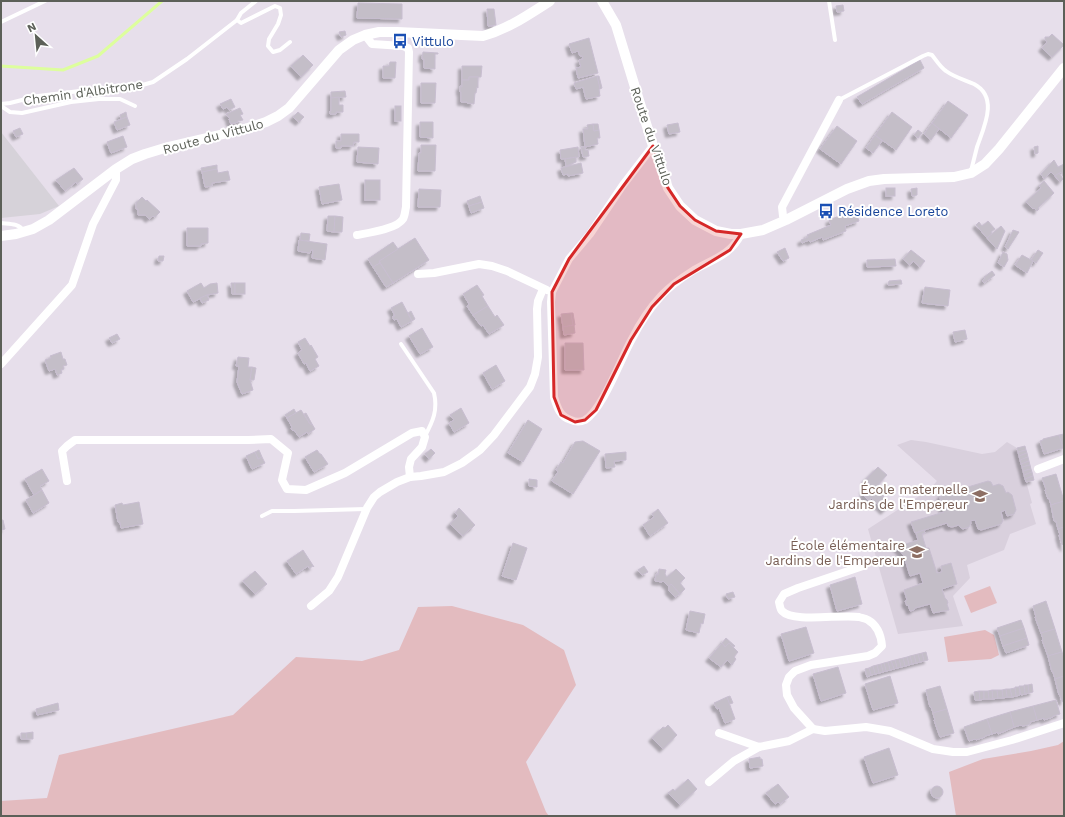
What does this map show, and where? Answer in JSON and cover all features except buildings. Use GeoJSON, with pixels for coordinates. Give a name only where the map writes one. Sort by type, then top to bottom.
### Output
{"type":"FeatureCollection","features":[{"type":"Feature","properties":{"kind":"street","name":"Route du Vittulo"},"geometry":{"type":"LineString","coordinates":[[1,236],[16,234],[33,229],[49,220],[116,169],[132,159],[168,147],[245,129],[278,116],[289,108],[339,50],[353,40],[379,32],[483,36],[492,34],[513,24],[550,1]]}},
{"type":"Feature","properties":{"kind":"street","name":"Route du Vittulo"},"geometry":{"type":"LineString","coordinates":[[602,1],[616,25],[653,146],[668,188],[680,206],[695,220],[716,231],[731,234],[742,234],[763,230],[847,189],[869,181],[884,178],[954,177],[971,173],[985,164],[1064,68]]}},
{"type":"Feature","properties":{"kind":"street"},"geometry":{"type":"LineString","coordinates":[[357,235],[389,228],[400,223],[404,218],[406,207],[409,52],[408,48],[403,46],[372,44],[365,36]]}},
{"type":"Feature","properties":{"kind":"street"},"geometry":{"type":"LineString","coordinates":[[786,220],[783,216],[782,207],[839,100]]}},
{"type":"Feature","properties":{"kind":"street"},"geometry":{"type":"LineString","coordinates":[[653,146],[590,234],[569,258],[552,292],[550,302],[554,397],[557,408],[561,414],[567,419],[575,422],[585,420],[596,410],[607,391],[640,323],[661,295],[694,270],[730,250],[742,234]]}},
{"type":"Feature","properties":{"kind":"street"},"geometry":{"type":"LineString","coordinates":[[1,364],[72,285],[93,224],[116,180],[116,169]]}},
{"type":"Feature","properties":{"kind":"street"},"geometry":{"type":"LineString","coordinates":[[418,274],[434,273],[479,264],[492,266],[507,271],[552,292]]}},
{"type":"Feature","properties":{"kind":"street"},"geometry":{"type":"LineString","coordinates":[[311,606],[329,591],[338,577],[367,508],[374,497],[380,492],[410,477],[444,472],[462,463],[480,450],[494,435],[520,401],[530,387],[535,374],[538,357],[537,309],[538,301],[543,288]]}},
{"type":"Feature","properties":{"kind":"street"},"geometry":{"type":"LineString","coordinates":[[67,481],[62,451],[75,440],[248,440],[271,438],[288,453],[282,480],[287,489],[306,490],[345,473],[412,433],[422,431],[425,437],[422,447],[411,459],[409,467],[410,477]]}},
{"type":"Feature","properties":{"kind":"street"},"geometry":{"type":"LineString","coordinates":[[1038,468],[1063,462]]}},
{"type":"Feature","properties":{"kind":"street"},"geometry":{"type":"LineString","coordinates":[[813,729],[794,708],[787,695],[786,685],[789,677],[795,671],[811,665],[868,656],[875,653],[882,646],[881,636],[876,627],[867,619],[853,616],[798,617],[786,614],[780,610],[779,602],[784,594],[862,566]]}},
{"type":"Feature","properties":{"kind":"street"},"geometry":{"type":"LineString","coordinates":[[709,782],[734,761],[759,747],[789,741],[813,729],[825,731],[866,727],[890,731],[933,749],[953,752],[967,752],[1012,740],[1064,723]]}},
{"type":"Feature","properties":{"kind":"street"},"geometry":{"type":"LineString","coordinates":[[719,734],[759,747]]}},
{"type":"Feature","properties":{"kind":"lane"},"geometry":{"type":"LineString","coordinates":[[1,22],[45,1]]}},
{"type":"Feature","properties":{"kind":"lane","name":"Chemin d'Albitrone"},"geometry":{"type":"LineString","coordinates":[[1,105],[38,96],[88,90],[132,88],[153,82],[187,59],[237,20],[241,13],[256,1]]}},
{"type":"Feature","properties":{"kind":"lane"},"geometry":{"type":"LineString","coordinates":[[829,1],[834,40]]}},
{"type":"Feature","properties":{"kind":"lane"},"geometry":{"type":"LineString","coordinates":[[237,20],[240,23],[275,6],[280,8],[281,15],[278,24],[269,39],[268,46],[272,52],[280,50],[290,42]]}},
{"type":"Feature","properties":{"kind":"lane"},"geometry":{"type":"LineString","coordinates":[[839,100],[923,56],[928,54],[932,55],[945,71],[981,89],[987,101],[988,113],[986,125],[977,148],[971,173]]}},
{"type":"Feature","properties":{"kind":"lane"},"geometry":{"type":"LineString","coordinates":[[1,105],[10,112],[22,113],[58,105],[99,99],[120,99],[135,106]]}},
{"type":"Feature","properties":{"kind":"lane"},"geometry":{"type":"LineString","coordinates":[[1,223],[21,226],[24,231]]}},
{"type":"Feature","properties":{"kind":"lane"},"geometry":{"type":"LineString","coordinates":[[401,344],[434,393],[436,402],[435,413],[433,422],[425,437]]}},
{"type":"Feature","properties":{"kind":"lane"},"geometry":{"type":"LineString","coordinates":[[262,516],[272,511],[367,508]]}},
{"type":"Feature","properties":{"kind":"highlighted area"},"geometry":{"type":"Polygon","coordinates":[[[653,146],[668,188],[680,206],[695,220],[716,231],[741,234],[730,250],[674,284],[652,307],[631,340],[596,410],[585,420],[575,422],[561,415],[554,397],[552,292],[569,259],[653,146]]]}},
{"type":"Feature","properties":{"kind":"shaded area"},"geometry":{"type":"Polygon","coordinates":[[[1,132],[59,206],[40,214],[1,218],[1,132]]]}},
{"type":"Feature","properties":{"kind":"shaded area"},"geometry":{"type":"Polygon","coordinates":[[[911,440],[982,454],[995,452],[1007,442],[1017,448],[1032,503],[1030,504],[1036,524],[1010,534],[1004,550],[967,565],[970,578],[953,596],[963,626],[898,634],[868,529],[930,489],[937,481],[897,445],[911,440]]]}},
{"type":"Feature","properties":{"kind":"shaded area"},"geometry":{"type":"Polygon","coordinates":[[[990,586],[997,603],[971,613],[964,596],[990,586]]]}},
{"type":"Feature","properties":{"kind":"shaded area"},"geometry":{"type":"Polygon","coordinates":[[[452,606],[523,625],[564,650],[576,685],[526,762],[549,816],[1,816],[1,801],[47,798],[59,755],[233,715],[296,657],[362,661],[399,650],[418,607],[452,606]]]}},
{"type":"Feature","properties":{"kind":"shaded area"},"geometry":{"type":"Polygon","coordinates":[[[985,630],[994,635],[999,655],[991,659],[948,662],[944,637],[985,630]]]}},
{"type":"Feature","properties":{"kind":"shaded area"},"geometry":{"type":"Polygon","coordinates":[[[1064,741],[1064,816],[956,816],[949,772],[983,759],[1058,745],[1064,741]]]}},
{"type":"Feature","properties":{"kind":"waterway"},"geometry":{"type":"LineString","coordinates":[[1,66],[63,70],[98,56],[162,1]]}},
{"type":"Feature","properties":{"kind":"place","name":"Vittulo"},"geometry":{"type":"Point","coordinates":[400,41]}},
{"type":"Feature","properties":{"kind":"place","name":"Résidence Loreto"},"geometry":{"type":"Point","coordinates":[826,211]}},
{"type":"Feature","properties":{"kind":"place","name":"École maternelle Jardins de l'Empereur"},"geometry":{"type":"Point","coordinates":[980,496]}},
{"type":"Feature","properties":{"kind":"place","name":"École élémentaire Jardins de l'Empereur"},"geometry":{"type":"Point","coordinates":[917,552]}}]}
